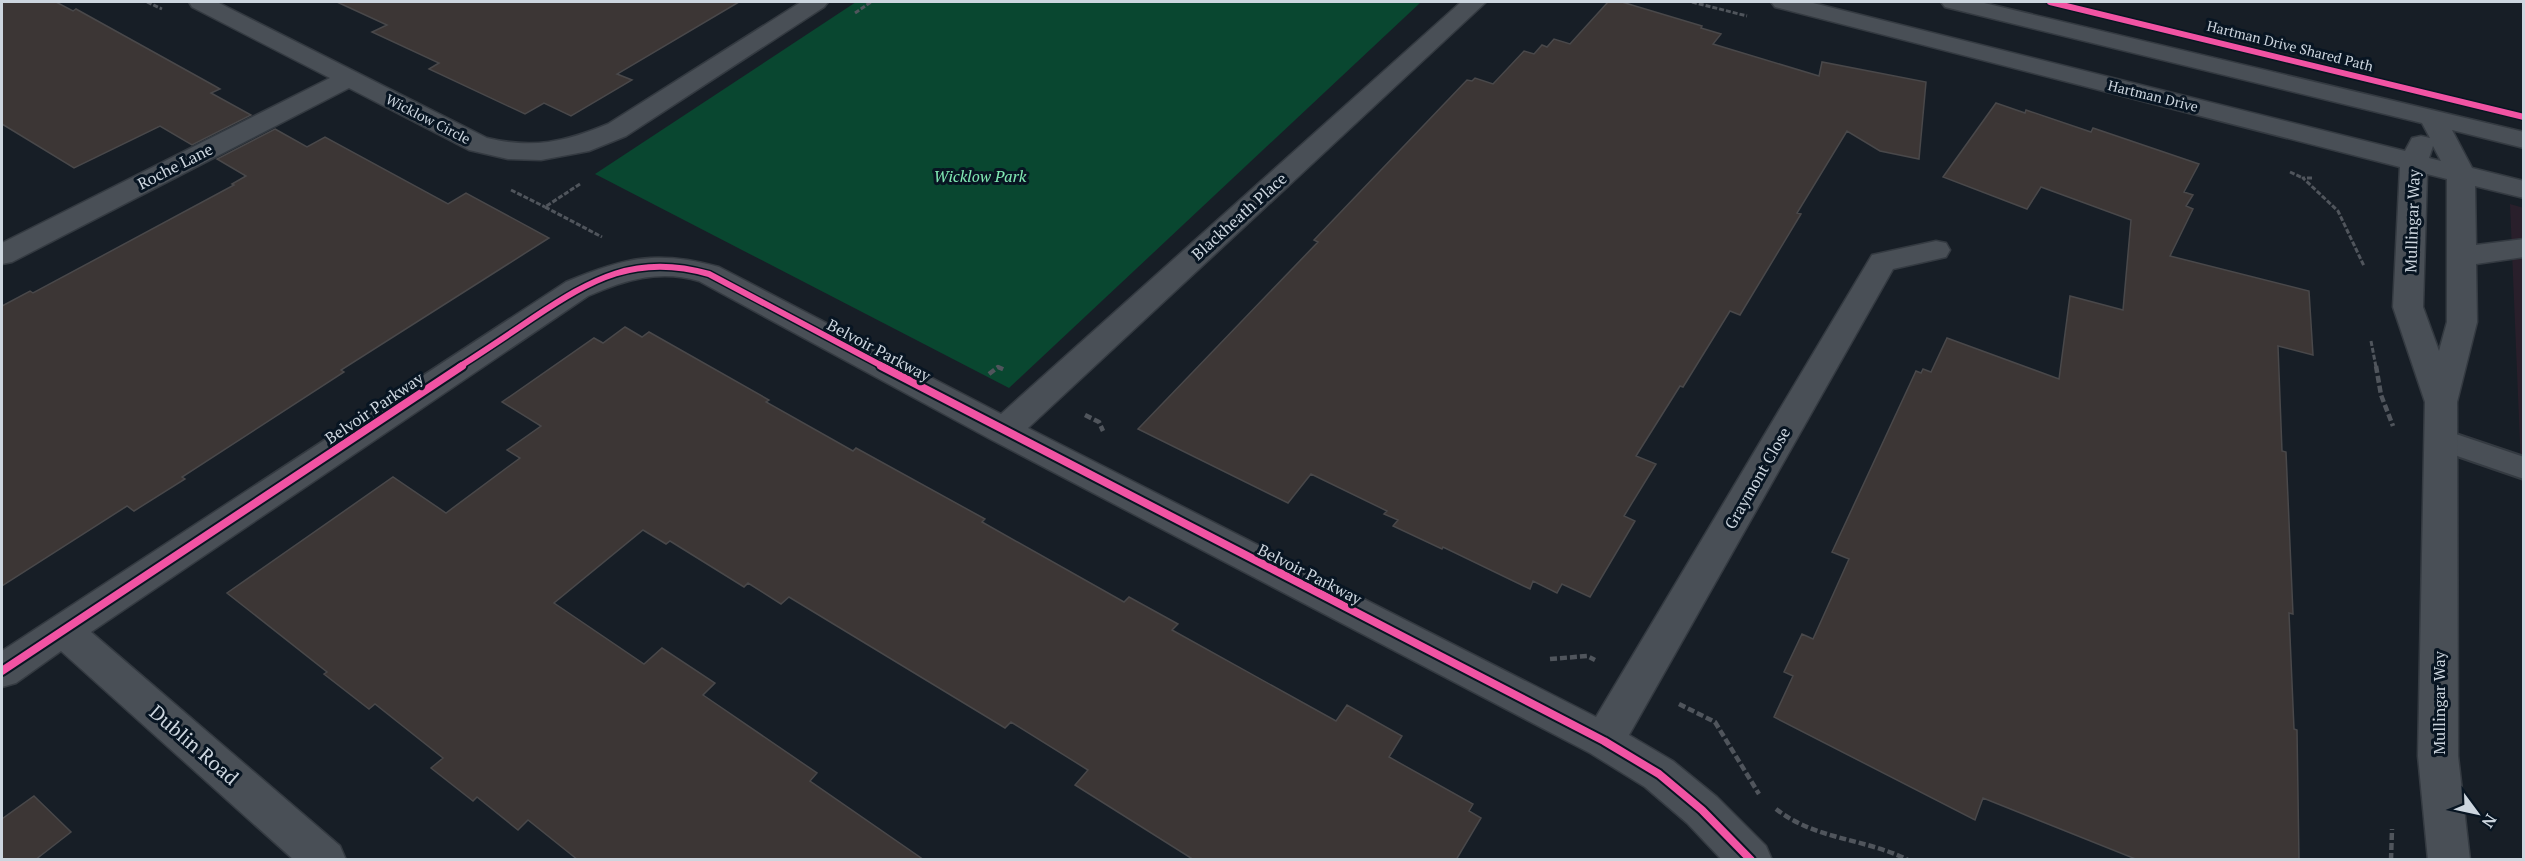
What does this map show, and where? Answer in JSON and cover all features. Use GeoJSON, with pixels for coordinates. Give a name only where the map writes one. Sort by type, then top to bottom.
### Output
{"type":"FeatureCollection","features":[{"type":"Feature","properties":{"kind":"street","name":"Wicklow Circle"},"geometry":{"type":"LineString","coordinates":[[200,2],[478,144],[508,151],[541,152],[580,145],[617,130],[816,2]]}},
{"type":"Feature","properties":{"kind":"street","name":"Blackheath Place"},"geometry":{"type":"LineString","coordinates":[[1004,430],[1474,2]]}},
{"type":"Feature","properties":{"kind":"street","name":"Hartman Drive"},"geometry":{"type":"LineString","coordinates":[[1783,2],[2523,190]]}},
{"type":"Feature","properties":{"kind":"street"},"geometry":{"type":"LineString","coordinates":[[1953,2],[2523,140]]}},
{"type":"Feature","properties":{"kind":"street","name":"Roche Lane"},"geometry":{"type":"LineString","coordinates":[[2,255],[349,78]]}},
{"type":"Feature","properties":{"kind":"street","name":"Mullingar Way"},"geometry":{"type":"LineString","coordinates":[[2432,117],[2414,162],[2408,307],[2441,402]]}},
{"type":"Feature","properties":{"kind":"street","name":"Mullingar Way"},"geometry":{"type":"LineString","coordinates":[[2432,117],[2461,174],[2462,322],[2441,402],[2438,756],[2449,860]]}},
{"type":"Feature","properties":{"kind":"street"},"geometry":{"type":"LineString","coordinates":[[2462,256],[2523,248]]}},
{"type":"Feature","properties":{"kind":"street","name":"Graymont Close"},"geometry":{"type":"LineString","coordinates":[[1604,741],[1882,262],[1936,250]]}},
{"type":"Feature","properties":{"kind":"street","name":"Belvoir Parkway"},"geometry":{"type":"LineString","coordinates":[[2,671],[577,289],[607,275],[627,270],[686,266],[709,274],[1004,430],[1604,741],[1659,774],[1702,810],[1751,860]]}},
{"type":"Feature","properties":{"kind":"street","name":"Dublin Road"},"geometry":{"type":"LineString","coordinates":[[63,630],[325,860]]}},
{"type":"Feature","properties":{"kind":"lane"},"geometry":{"type":"LineString","coordinates":[[2441,440],[2523,468]]}},
{"type":"Feature","properties":{"kind":"path"},"geometry":{"type":"LineString","coordinates":[[854,13],[871,2]]}},
{"type":"Feature","properties":{"kind":"path"},"geometry":{"type":"LineString","coordinates":[[2314,178],[2302,178],[2338,211],[2369,274]]}},
{"type":"Feature","properties":{"kind":"path"},"geometry":{"type":"LineString","coordinates":[[584,181],[545,207],[625,249],[627,270]]}},
{"type":"Feature","properties":{"kind":"path"},"geometry":{"type":"LineString","coordinates":[[2371,339],[2380,395],[2396,434]]}},
{"type":"Feature","properties":{"kind":"path"},"geometry":{"type":"LineString","coordinates":[[2391,860],[2392,826]]}},
{"type":"Feature","properties":{"kind":"shaded area"},"geometry":{"type":"Polygon","coordinates":[[[2510,204],[2524,208],[2523,515],[2510,204]]]}},
{"type":"Feature","properties":{"kind":"green space","name":"Wicklow Park"},"geometry":{"type":"Polygon","coordinates":[[[856,2],[1421,2],[1009,388],[595,174],[856,2]]]}},
{"type":"Feature","properties":{"kind":"building"},"geometry":{"type":"Polygon","coordinates":[[[2,2],[56,2],[73,11],[76,9],[220,89],[211,93],[251,115],[192,145],[160,126],[74,168],[2,124],[2,2]]]}},
{"type":"Feature","properties":{"kind":"building"},"geometry":{"type":"Polygon","coordinates":[[[337,2],[739,2],[617,74],[632,80],[571,116],[544,103],[525,114],[429,69],[439,63],[372,32],[387,25],[337,2]]]}},
{"type":"Feature","properties":{"kind":"building"},"geometry":{"type":"Polygon","coordinates":[[[1608,2],[1622,2],[1702,26],[1701,28],[1721,34],[1713,44],[1819,76],[1822,62],[1926,82],[1919,159],[1880,151],[1847,131],[1797,213],[1801,214],[1740,315],[1730,311],[1683,387],[1680,386],[1636,456],[1656,464],[1624,516],[1635,521],[1590,597],[1562,584],[1557,593],[1533,581],[1530,589],[1443,547],[1442,549],[1393,526],[1398,520],[1384,514],[1387,511],[1311,474],[1288,503],[1138,429],[1318,242],[1314,240],[1467,80],[1472,81],[1475,78],[1493,84],[1524,51],[1534,54],[1542,45],[1547,47],[1554,39],[1570,44],[1608,2]]]}},
{"type":"Feature","properties":{"kind":"building"},"geometry":{"type":"Polygon","coordinates":[[[1996,103],[2025,113],[2026,110],[2091,132],[2093,128],[2199,164],[2184,192],[2193,195],[2186,206],[2193,209],[2170,256],[2309,291],[2313,355],[2278,346],[2282,451],[2286,452],[2293,614],[2289,613],[2294,729],[2297,730],[2299,860],[2138,860],[1983,798],[1975,820],[1774,717],[1793,676],[1784,672],[1802,634],[1813,639],[1849,559],[1832,552],[1916,371],[1921,373],[1923,369],[1931,372],[1947,338],[2059,379],[2070,296],[2123,310],[2131,220],[2041,187],[2027,209],[1943,177],[1996,103]]]}},
{"type":"Feature","properties":{"kind":"building"},"geometry":{"type":"Polygon","coordinates":[[[275,129],[307,147],[325,137],[448,204],[466,193],[549,238],[341,370],[344,372],[182,477],[185,479],[134,511],[127,506],[2,586],[2,306],[30,291],[33,293],[234,185],[232,184],[246,176],[217,159],[275,129]]]}},
{"type":"Feature","properties":{"kind":"building"},"geometry":{"type":"Polygon","coordinates":[[[625,327],[642,337],[649,332],[853,451],[856,448],[985,519],[982,522],[1124,602],[1129,597],[1178,624],[1172,630],[1336,721],[1347,705],[1402,736],[1389,757],[1473,804],[1469,811],[1481,818],[1456,860],[1194,860],[1075,785],[1088,770],[1011,722],[1005,728],[789,597],[781,604],[748,583],[744,587],[670,541],[666,544],[643,530],[554,603],[644,664],[662,648],[715,683],[703,695],[817,773],[810,781],[924,860],[578,860],[528,820],[518,830],[477,797],[473,801],[431,768],[443,758],[375,704],[369,709],[324,674],[327,672],[227,593],[393,477],[446,513],[520,458],[507,450],[541,426],[502,402],[594,338],[603,343],[625,327]]]}},
{"type":"Feature","properties":{"kind":"building"},"geometry":{"type":"Polygon","coordinates":[[[34,796],[71,832],[35,860],[2,860],[2,819],[34,796]]]}},
{"type":"Feature","properties":{"kind":"cycle path","name":"Hartman Drive Shared Path"},"geometry":{"type":"LineString","coordinates":[[2050,2],[2524,117]]}},
{"type":"Feature","properties":{"kind":"cycle path"},"geometry":{"type":"LineString","coordinates":[[2,671],[577,289],[610,275],[642,267],[674,266],[709,274],[953,404],[1604,741],[1659,774],[1702,810],[1751,860]]}}]}
